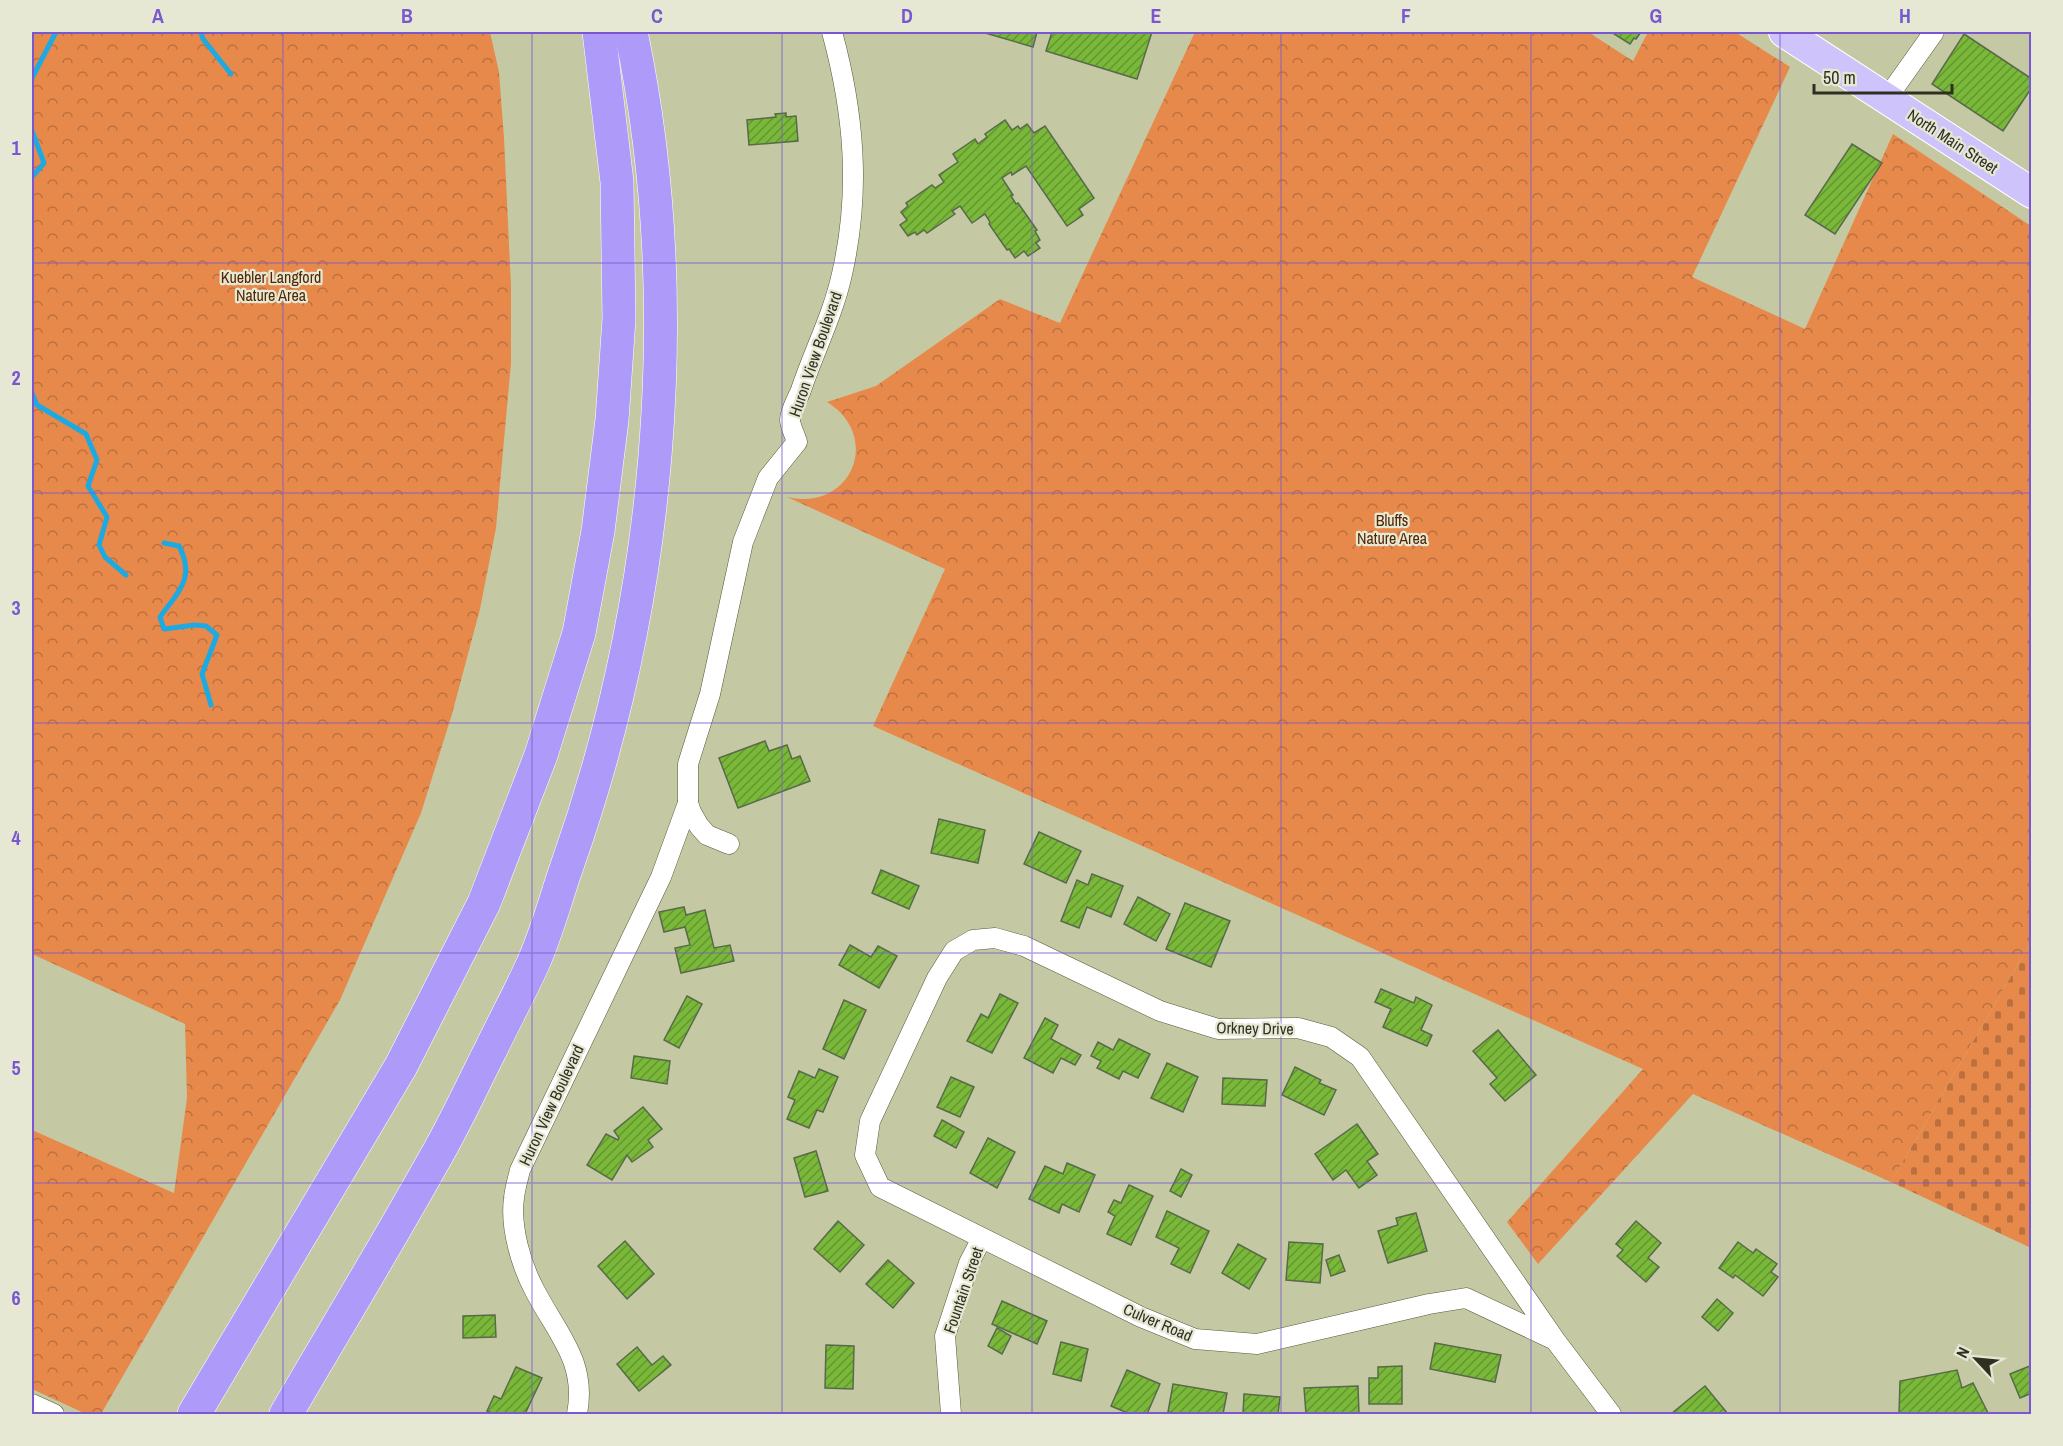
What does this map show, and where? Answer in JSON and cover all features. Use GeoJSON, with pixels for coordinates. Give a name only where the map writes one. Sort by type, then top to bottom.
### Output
{"type":"FeatureCollection","features":[{"type":"Feature","properties":{"kind":"highway"},"geometry":{"type":"LineString","coordinates":[[194,1414],[401,1066],[484,903],[541,755],[579,633],[598,531],[612,420],[619,319],[617,182],[599,32]]}},
{"type":"Feature","properties":{"kind":"highway"},"geometry":{"type":"LineString","coordinates":[[286,1414],[436,1157],[532,967],[585,814],[623,670],[648,526],[658,407],[661,269],[650,145],[632,32]]}},
{"type":"Feature","properties":{"kind":"main road","name":"North Main Street"},"geometry":{"type":"LineString","coordinates":[[1784,32],[2031,193]]}},
{"type":"Feature","properties":{"kind":"street","name":"Huron View Boulevard"},"geometry":{"type":"LineString","coordinates":[[729,844],[707,834],[691,812],[688,803],[688,764],[710,694],[743,543],[768,478],[796,442],[790,420],[831,316],[847,253],[855,169],[842,71],[832,32]]}},
{"type":"Feature","properties":{"kind":"street"},"geometry":{"type":"LineString","coordinates":[[1887,98],[1934,32]]}},
{"type":"Feature","properties":{"kind":"street","name":"Huron View Boulevard"},"geometry":{"type":"LineString","coordinates":[[577,1414],[580,1396],[575,1361],[530,1280],[514,1227],[514,1199],[520,1170],[661,877],[688,803]]}},
{"type":"Feature","properties":{"kind":"street","name":"Orkney Drive"},"geometry":{"type":"LineString","coordinates":[[870,1121],[937,978],[954,951],[973,940],[996,938],[1024,946],[1160,1011],[1218,1029],[1298,1028],[1331,1036],[1360,1057],[1555,1340],[1611,1414]]}},
{"type":"Feature","properties":{"kind":"street","name":"Culver Road"},"geometry":{"type":"LineString","coordinates":[[870,1121],[865,1155],[880,1187],[1142,1317],[1195,1339],[1257,1344],[1429,1304],[1467,1298],[1555,1340]]}},
{"type":"Feature","properties":{"kind":"street","name":"Fountain Street"},"geometry":{"type":"LineString","coordinates":[[951,1414],[945,1336],[969,1263],[982,1238]]}},
{"type":"Feature","properties":{"kind":"street"},"geometry":{"type":"LineString","coordinates":[[32,1404],[54,1414]]}},
{"type":"Feature","properties":{"kind":"green space","name":"Kuebler Langford Nature Area"},"geometry":{"type":"Polygon","coordinates":[[[32,32],[490,32],[499,72],[504,138],[511,286],[511,363],[496,528],[480,609],[452,714],[421,813],[340,1000],[101,1414],[86,1414],[32,1389],[32,1130],[174,1193],[187,1098],[185,1024],[32,954],[32,32]]]}},
{"type":"Feature","properties":{"kind":"green space","name":"Bluffs Nature Area"},"geometry":{"type":"Polygon","coordinates":[[[1195,32],[1588,32],[1633,61],[1648,32],[1735,32],[1790,67],[1692,277],[1805,329],[1893,134],[2031,226],[2031,942],[1891,1182],[1693,1094],[1538,1264],[1507,1222],[1643,1069],[873,726],[945,569],[787,497],[809,499],[828,493],[843,483],[852,468],[856,451],[853,434],[844,417],[827,402],[876,386],[1000,299],[1060,323],[1195,32]]]}},
{"type":"Feature","properties":{"kind":"green space"},"geometry":{"type":"Polygon","coordinates":[[[2031,942],[2031,1248],[1891,1182],[2031,942]]]}},
{"type":"Feature","properties":{"kind":"building"},"geometry":{"type":"Polygon","coordinates":[[[982,32],[1037,32],[1033,47],[982,32]]]}},
{"type":"Feature","properties":{"kind":"building"},"geometry":{"type":"Polygon","coordinates":[[[1052,32],[1152,32],[1137,79],[1046,51],[1052,32]]]}},
{"type":"Feature","properties":{"kind":"building"},"geometry":{"type":"Polygon","coordinates":[[[1611,32],[1641,32],[1630,44],[1611,32]]]}},
{"type":"Feature","properties":{"kind":"building"},"geometry":{"type":"Polygon","coordinates":[[[1964,34],[2032,79],[2032,87],[2003,131],[1932,84],[1964,34]]]}},
{"type":"Feature","properties":{"kind":"building"},"geometry":{"type":"Polygon","coordinates":[[[786,113],[786,117],[796,116],[798,141],[749,145],[747,120],[776,117],[775,114],[786,113]]]}},
{"type":"Feature","properties":{"kind":"building"},"geometry":{"type":"Polygon","coordinates":[[[1005,120],[1012,130],[1018,126],[1020,129],[1027,124],[1034,133],[1045,126],[1094,198],[1079,209],[1083,215],[1067,226],[1026,166],[1002,178],[1016,204],[1018,203],[1037,230],[1035,231],[1040,240],[1036,243],[1040,248],[1028,256],[1024,251],[1015,258],[989,224],[985,214],[972,223],[960,206],[952,211],[955,214],[927,233],[924,230],[917,235],[915,232],[908,236],[900,225],[907,220],[901,212],[908,206],[906,203],[932,185],[935,188],[944,182],[939,175],[958,162],[953,154],[975,139],[978,144],[987,137],[985,134],[1005,120]]]}},
{"type":"Feature","properties":{"kind":"building"},"geometry":{"type":"Polygon","coordinates":[[[1852,144],[1882,163],[1835,234],[1805,215],[1852,144]]]}},
{"type":"Feature","properties":{"kind":"building"},"geometry":{"type":"Polygon","coordinates":[[[765,741],[769,751],[787,745],[792,759],[800,756],[810,781],[738,808],[719,758],[765,741]]]}},
{"type":"Feature","properties":{"kind":"building"},"geometry":{"type":"Polygon","coordinates":[[[939,819],[985,830],[978,863],[931,853],[939,819]]]}},
{"type":"Feature","properties":{"kind":"building"},"geometry":{"type":"Polygon","coordinates":[[[1039,832],[1081,851],[1066,883],[1024,864],[1039,832]]]}},
{"type":"Feature","properties":{"kind":"building"},"geometry":{"type":"Polygon","coordinates":[[[881,870],[919,886],[909,909],[872,893],[881,870]]]}},
{"type":"Feature","properties":{"kind":"building"},"geometry":{"type":"Polygon","coordinates":[[[1092,874],[1123,886],[1111,917],[1087,907],[1079,928],[1061,921],[1077,880],[1088,885],[1092,874]]]}},
{"type":"Feature","properties":{"kind":"building"},"geometry":{"type":"Polygon","coordinates":[[[1138,897],[1170,914],[1156,941],[1124,924],[1138,897]]]}},
{"type":"Feature","properties":{"kind":"building"},"geometry":{"type":"Polygon","coordinates":[[[1185,903],[1230,921],[1211,967],[1166,949],[1185,903]]]}},
{"type":"Feature","properties":{"kind":"building"},"geometry":{"type":"Polygon","coordinates":[[[684,907],[686,915],[705,910],[714,948],[730,945],[734,961],[681,973],[675,948],[690,945],[685,927],[664,932],[659,912],[684,907]]]}},
{"type":"Feature","properties":{"kind":"building"},"geometry":{"type":"Polygon","coordinates":[[[850,945],[871,957],[878,946],[897,956],[879,988],[839,965],[850,945]]]}},
{"type":"Feature","properties":{"kind":"building"},"geometry":{"type":"Polygon","coordinates":[[[1381,989],[1414,1003],[1416,997],[1432,1005],[1421,1030],[1432,1035],[1427,1046],[1383,1027],[1391,1009],[1375,1002],[1381,989]]]}},
{"type":"Feature","properties":{"kind":"building"},"geometry":{"type":"Polygon","coordinates":[[[1000,994],[1018,1003],[992,1053],[967,1041],[981,1014],[988,1018],[1000,994]]]}},
{"type":"Feature","properties":{"kind":"building"},"geometry":{"type":"Polygon","coordinates":[[[687,996],[702,1004],[679,1048],[664,1040],[687,996]]]}},
{"type":"Feature","properties":{"kind":"building"},"geometry":{"type":"Polygon","coordinates":[[[844,1000],[866,1010],[844,1059],[823,1049],[844,1000]]]}},
{"type":"Feature","properties":{"kind":"building"},"geometry":{"type":"Polygon","coordinates":[[[1045,1018],[1058,1025],[1051,1039],[1081,1055],[1075,1065],[1061,1058],[1053,1073],[1024,1058],[1045,1018]]]}},
{"type":"Feature","properties":{"kind":"building"},"geometry":{"type":"Polygon","coordinates":[[[1498,1030],[1536,1075],[1505,1101],[1490,1084],[1497,1078],[1473,1051],[1498,1030]]]}},
{"type":"Feature","properties":{"kind":"building"},"geometry":{"type":"Polygon","coordinates":[[[1119,1039],[1150,1054],[1138,1078],[1123,1071],[1119,1079],[1097,1068],[1101,1061],[1091,1056],[1098,1042],[1113,1050],[1119,1039]]]}},
{"type":"Feature","properties":{"kind":"building"},"geometry":{"type":"Polygon","coordinates":[[[634,1056],[670,1061],[667,1084],[631,1078],[634,1056]]]}},
{"type":"Feature","properties":{"kind":"building"},"geometry":{"type":"Polygon","coordinates":[[[1167,1063],[1198,1077],[1183,1112],[1151,1098],[1167,1063]]]}},
{"type":"Feature","properties":{"kind":"building"},"geometry":{"type":"Polygon","coordinates":[[[1295,1067],[1321,1080],[1319,1083],[1336,1090],[1324,1115],[1282,1095],[1295,1067]]]}},
{"type":"Feature","properties":{"kind":"building"},"geometry":{"type":"Polygon","coordinates":[[[819,1069],[838,1077],[823,1112],[817,1110],[809,1128],[787,1119],[795,1100],[788,1097],[799,1071],[815,1078],[819,1069]]]}},
{"type":"Feature","properties":{"kind":"building"},"geometry":{"type":"Polygon","coordinates":[[[951,1077],[974,1087],[960,1117],[937,1107],[951,1077]]]}},
{"type":"Feature","properties":{"kind":"building"},"geometry":{"type":"Polygon","coordinates":[[[1223,1078],[1267,1080],[1265,1106],[1222,1104],[1223,1078]]]}},
{"type":"Feature","properties":{"kind":"building"},"geometry":{"type":"Polygon","coordinates":[[[643,1107],[662,1129],[648,1140],[653,1147],[632,1162],[627,1155],[612,1180],[587,1165],[606,1134],[618,1140],[614,1131],[643,1107]]]}},
{"type":"Feature","properties":{"kind":"building"},"geometry":{"type":"Polygon","coordinates":[[[942,1120],[964,1132],[956,1148],[934,1136],[942,1120]]]}},
{"type":"Feature","properties":{"kind":"building"},"geometry":{"type":"Polygon","coordinates":[[[1357,1124],[1378,1154],[1367,1161],[1377,1175],[1359,1188],[1346,1170],[1333,1180],[1315,1154],[1357,1124]]]}},
{"type":"Feature","properties":{"kind":"building"},"geometry":{"type":"Polygon","coordinates":[[[988,1138],[1015,1152],[997,1188],[970,1173],[988,1138]]]}},
{"type":"Feature","properties":{"kind":"building"},"geometry":{"type":"Polygon","coordinates":[[[816,1151],[828,1191],[805,1197],[794,1158],[816,1151]]]}},
{"type":"Feature","properties":{"kind":"building"},"geometry":{"type":"Polygon","coordinates":[[[1067,1163],[1095,1175],[1079,1212],[1062,1204],[1059,1213],[1029,1199],[1045,1166],[1063,1174],[1067,1163]]]}},
{"type":"Feature","properties":{"kind":"building"},"geometry":{"type":"Polygon","coordinates":[[[1181,1169],[1192,1175],[1181,1197],[1170,1191],[1181,1169]]]}},
{"type":"Feature","properties":{"kind":"building"},"geometry":{"type":"Polygon","coordinates":[[[1129,1185],[1153,1196],[1131,1245],[1107,1234],[1115,1216],[1108,1212],[1114,1200],[1121,1203],[1129,1185]]]}},
{"type":"Feature","properties":{"kind":"building"},"geometry":{"type":"Polygon","coordinates":[[[1167,1211],[1209,1231],[1190,1273],[1171,1264],[1179,1248],[1156,1237],[1167,1211]]]}},
{"type":"Feature","properties":{"kind":"building"},"geometry":{"type":"Polygon","coordinates":[[[1416,1213],[1427,1251],[1388,1263],[1378,1231],[1398,1225],[1396,1218],[1416,1213]]]}},
{"type":"Feature","properties":{"kind":"building"},"geometry":{"type":"Polygon","coordinates":[[[838,1221],[864,1245],[840,1272],[814,1249],[838,1221]]]}},
{"type":"Feature","properties":{"kind":"building"},"geometry":{"type":"Polygon","coordinates":[[[1636,1221],[1661,1243],[1648,1258],[1659,1267],[1646,1282],[1617,1256],[1623,1250],[1616,1244],[1636,1221]]]}},
{"type":"Feature","properties":{"kind":"building"},"geometry":{"type":"Polygon","coordinates":[[[625,1241],[654,1274],[627,1299],[598,1266],[625,1241]]]}},
{"type":"Feature","properties":{"kind":"building"},"geometry":{"type":"Polygon","coordinates":[[[1289,1242],[1323,1244],[1320,1283],[1286,1280],[1289,1242]]]}},
{"type":"Feature","properties":{"kind":"building"},"geometry":{"type":"Polygon","coordinates":[[[1738,1242],[1753,1253],[1756,1249],[1777,1264],[1771,1272],[1778,1277],[1763,1296],[1735,1275],[1733,1278],[1719,1268],[1738,1242]]]}},
{"type":"Feature","properties":{"kind":"building"},"geometry":{"type":"Polygon","coordinates":[[[1238,1244],[1266,1259],[1249,1289],[1222,1273],[1238,1244]]]}},
{"type":"Feature","properties":{"kind":"building"},"geometry":{"type":"Polygon","coordinates":[[[1339,1255],[1345,1271],[1331,1276],[1326,1260],[1339,1255]]]}},
{"type":"Feature","properties":{"kind":"building"},"geometry":{"type":"Polygon","coordinates":[[[888,1260],[914,1283],[893,1308],[866,1284],[888,1260]]]}},
{"type":"Feature","properties":{"kind":"building"},"geometry":{"type":"Polygon","coordinates":[[[1717,1299],[1733,1313],[1718,1331],[1702,1317],[1717,1299]]]}},
{"type":"Feature","properties":{"kind":"building"},"geometry":{"type":"Polygon","coordinates":[[[1002,1301],[1047,1321],[1037,1344],[992,1324],[1002,1301]]]}},
{"type":"Feature","properties":{"kind":"building"},"geometry":{"type":"Polygon","coordinates":[[[495,1315],[496,1337],[463,1338],[463,1316],[495,1315]]]}},
{"type":"Feature","properties":{"kind":"building"},"geometry":{"type":"Polygon","coordinates":[[[997,1328],[1011,1336],[1002,1354],[988,1346],[997,1328]]]}},
{"type":"Feature","properties":{"kind":"building"},"geometry":{"type":"Polygon","coordinates":[[[1061,1342],[1088,1349],[1081,1381],[1053,1374],[1061,1342]]]}},
{"type":"Feature","properties":{"kind":"building"},"geometry":{"type":"Polygon","coordinates":[[[1435,1343],[1501,1355],[1495,1382],[1430,1369],[1435,1343]]]}},
{"type":"Feature","properties":{"kind":"building"},"geometry":{"type":"Polygon","coordinates":[[[826,1345],[854,1346],[853,1389],[825,1388],[826,1345]]]}},
{"type":"Feature","properties":{"kind":"building"},"geometry":{"type":"Polygon","coordinates":[[[637,1347],[652,1365],[663,1356],[671,1365],[639,1391],[617,1364],[637,1347]]]}},
{"type":"Feature","properties":{"kind":"building"},"geometry":{"type":"Polygon","coordinates":[[[2032,1365],[2032,1393],[2020,1398],[2010,1374],[2032,1365]]]}},
{"type":"Feature","properties":{"kind":"building"},"geometry":{"type":"Polygon","coordinates":[[[1402,1366],[1402,1404],[1369,1404],[1369,1378],[1378,1378],[1378,1367],[1402,1366]]]}},
{"type":"Feature","properties":{"kind":"building"},"geometry":{"type":"Polygon","coordinates":[[[516,1367],[542,1378],[525,1414],[494,1414],[487,1411],[494,1396],[501,1399],[516,1367]]]}},
{"type":"Feature","properties":{"kind":"building"},"geometry":{"type":"Polygon","coordinates":[[[1127,1370],[1160,1384],[1147,1414],[1130,1414],[1111,1406],[1127,1370]]]}},
{"type":"Feature","properties":{"kind":"building"},"geometry":{"type":"Polygon","coordinates":[[[1957,1370],[1962,1388],[1973,1383],[1988,1413],[1899,1414],[1900,1381],[1957,1370]]]}},
{"type":"Feature","properties":{"kind":"building"},"geometry":{"type":"Polygon","coordinates":[[[1173,1384],[1227,1393],[1223,1414],[1168,1412],[1173,1384]]]}},
{"type":"Feature","properties":{"kind":"building"},"geometry":{"type":"Polygon","coordinates":[[[1358,1386],[1359,1414],[1306,1414],[1304,1388],[1358,1386]]]}},
{"type":"Feature","properties":{"kind":"building"},"geometry":{"type":"Polygon","coordinates":[[[1705,1386],[1728,1414],[1671,1414],[1705,1386]]]}},
{"type":"Feature","properties":{"kind":"building"},"geometry":{"type":"Polygon","coordinates":[[[1244,1394],[1280,1397],[1278,1414],[1243,1414],[1244,1394]]]}},
{"type":"Feature","properties":{"kind":"waterway"},"geometry":{"type":"LineString","coordinates":[[32,78],[56,32]]}},
{"type":"Feature","properties":{"kind":"waterway"},"geometry":{"type":"LineString","coordinates":[[201,32],[203,39],[231,74]]}},
{"type":"Feature","properties":{"kind":"waterway"},"geometry":{"type":"LineString","coordinates":[[32,131],[44,163],[32,177]]}},
{"type":"Feature","properties":{"kind":"waterway"},"geometry":{"type":"LineString","coordinates":[[32,393],[37,405],[86,434],[97,460],[88,486],[107,517],[99,545],[105,557],[126,575]]}},
{"type":"Feature","properties":{"kind":"waterway"},"geometry":{"type":"LineString","coordinates":[[164,543],[179,546],[186,567],[183,584],[160,617],[164,629],[206,626],[217,635],[202,674],[211,705]]}}]}
